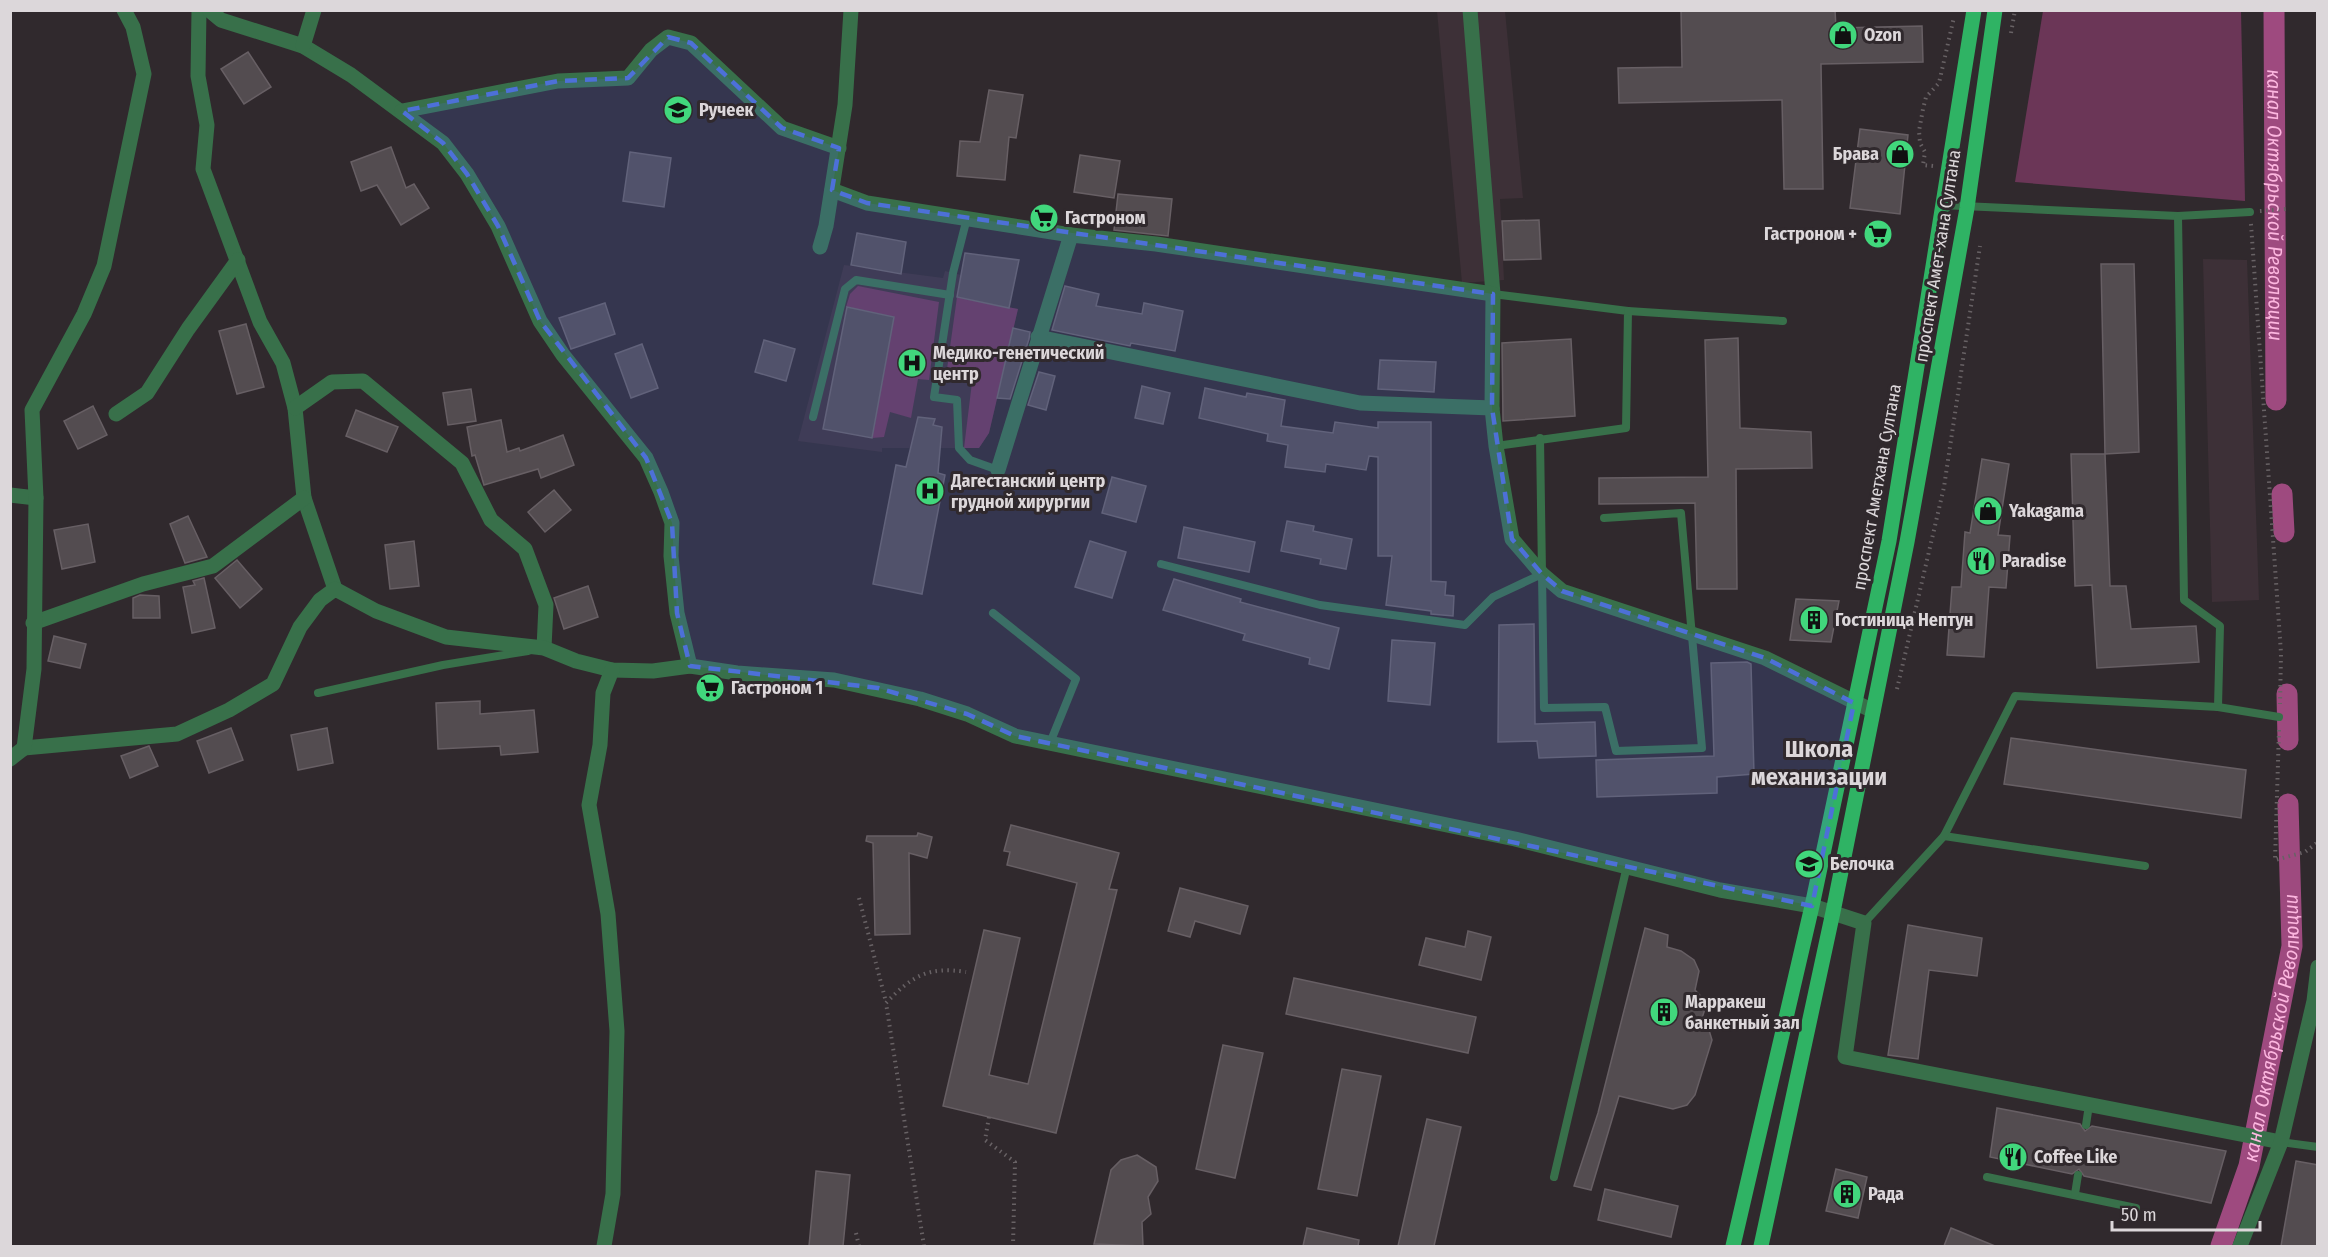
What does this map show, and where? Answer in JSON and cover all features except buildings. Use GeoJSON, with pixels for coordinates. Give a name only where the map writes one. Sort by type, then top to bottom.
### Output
{"type":"FeatureCollection","features":[{"type":"Feature","properties":{"kind":"main road","name":"проспект Аметхана Султана"},"geometry":{"type":"LineString","coordinates":[[1733,1246],[1812,906],[1889,541],[1974,10]]}},
{"type":"Feature","properties":{"kind":"main road","name":"проспект Амет-хана Султана"},"geometry":{"type":"LineString","coordinates":[[1761,1246],[1833,912],[1942,354],[1967,208],[1995,10]]}},
{"type":"Feature","properties":{"kind":"street"},"geometry":{"type":"LineString","coordinates":[[24,748],[34,669],[36,498],[32,410],[84,314],[104,266],[144,74],[133,27],[124,10]]}},
{"type":"Feature","properties":{"kind":"street"},"geometry":{"type":"LineString","coordinates":[[199,10],[198,75],[207,125],[203,169],[260,322],[283,363],[295,408],[304,498],[335,589],[376,611],[446,638],[544,648],[576,662],[612,670],[653,671],[690,666],[737,673],[834,680],[878,688],[967,714],[1015,736],[1627,865],[1720,890],[1812,906],[1864,922],[1845,1057],[2281,1142]]}},
{"type":"Feature","properties":{"kind":"street"},"geometry":{"type":"LineString","coordinates":[[209,10],[221,20],[303,46],[402,111],[444,143],[467,174],[498,226],[540,321],[563,355],[646,458],[672,523],[671,556],[677,613],[690,666]]}},
{"type":"Feature","properties":{"kind":"street"},"geometry":{"type":"LineString","coordinates":[[303,46],[314,10]]}},
{"type":"Feature","properties":{"kind":"street"},"geometry":{"type":"LineString","coordinates":[[820,247],[826,226],[845,105],[851,10]]}},
{"type":"Feature","properties":{"kind":"street"},"geometry":{"type":"LineString","coordinates":[[1470,10],[1493,294],[1492,408],[1512,539],[1542,574],[1562,591],[1765,658],[1873,711]]}},
{"type":"Feature","properties":{"kind":"street"},"geometry":{"type":"LineString","coordinates":[[402,111],[558,81],[628,78],[651,50],[668,37],[691,43],[782,128],[839,148]]}},
{"type":"Feature","properties":{"kind":"street"},"geometry":{"type":"LineString","coordinates":[[832,190],[867,203],[1071,235],[1156,244],[1493,294]]}},
{"type":"Feature","properties":{"kind":"street"},"geometry":{"type":"LineString","coordinates":[[998,470],[1071,235]]}},
{"type":"Feature","properties":{"kind":"street"},"geometry":{"type":"LineString","coordinates":[[116,414],[147,393],[188,329],[238,260]]}},
{"type":"Feature","properties":{"kind":"street"},"geometry":{"type":"LineString","coordinates":[[1038,337],[1360,403],[1492,408]]}},
{"type":"Feature","properties":{"kind":"street"},"geometry":{"type":"LineString","coordinates":[[295,408],[332,382],[363,381],[462,463],[492,520],[525,549],[546,605],[544,648]]}},
{"type":"Feature","properties":{"kind":"street"},"geometry":{"type":"LineString","coordinates":[[10,495],[36,498]]}},
{"type":"Feature","properties":{"kind":"street"},"geometry":{"type":"LineString","coordinates":[[33,623],[143,584],[213,566],[304,498]]}},
{"type":"Feature","properties":{"kind":"street"},"geometry":{"type":"LineString","coordinates":[[10,759],[24,748],[177,735],[229,710],[273,684],[300,627],[320,600],[335,589]]}},
{"type":"Feature","properties":{"kind":"street"},"geometry":{"type":"LineString","coordinates":[[604,1246],[614,1194],[617,1031],[608,914],[589,805],[600,745],[603,693],[612,670]]}},
{"type":"Feature","properties":{"kind":"street"},"geometry":{"type":"LineString","coordinates":[[2240,1246],[2281,1142],[2314,1000],[2318,967]]}},
{"type":"Feature","properties":{"kind":"lane"},"geometry":{"type":"LineString","coordinates":[[1941,205],[2178,216],[2250,212]]}},
{"type":"Feature","properties":{"kind":"lane"},"geometry":{"type":"LineString","coordinates":[[2178,216],[2184,600],[2220,626],[2218,707]]}},
{"type":"Feature","properties":{"kind":"lane"},"geometry":{"type":"LineString","coordinates":[[967,218],[950,295],[934,397],[957,400],[958,448],[970,460],[998,470]]}},
{"type":"Feature","properties":{"kind":"lane"},"geometry":{"type":"LineString","coordinates":[[813,417],[845,289],[856,280],[950,295]]}},
{"type":"Feature","properties":{"kind":"lane"},"geometry":{"type":"LineString","coordinates":[[1493,294],[1628,311],[1783,321]]}},
{"type":"Feature","properties":{"kind":"lane"},"geometry":{"type":"LineString","coordinates":[[1496,446],[1540,438],[1626,428],[1628,311]]}},
{"type":"Feature","properties":{"kind":"lane"},"geometry":{"type":"LineString","coordinates":[[1540,438],[1544,708],[1605,707],[1616,751],[1702,748],[1681,513],[1604,518]]}},
{"type":"Feature","properties":{"kind":"lane"},"geometry":{"type":"LineString","coordinates":[[1161,564],[1320,605],[1465,625],[1493,597],[1542,574]]}},
{"type":"Feature","properties":{"kind":"lane"},"geometry":{"type":"LineString","coordinates":[[993,613],[1076,679],[1050,743]]}},
{"type":"Feature","properties":{"kind":"lane"},"geometry":{"type":"LineString","coordinates":[[318,693],[443,665],[544,648]]}},
{"type":"Feature","properties":{"kind":"lane"},"geometry":{"type":"LineString","coordinates":[[1864,922],[1944,836],[2015,696],[2218,707],[2279,717]]}},
{"type":"Feature","properties":{"kind":"lane"},"geometry":{"type":"LineString","coordinates":[[1944,836],[2145,866]]}},
{"type":"Feature","properties":{"kind":"lane"},"geometry":{"type":"LineString","coordinates":[[1554,1177],[1627,865]]}},
{"type":"Feature","properties":{"kind":"lane"},"geometry":{"type":"LineString","coordinates":[[2086,1125],[2089,1105]]}},
{"type":"Feature","properties":{"kind":"lane"},"geometry":{"type":"LineString","coordinates":[[2281,1142],[2318,1147]]}},
{"type":"Feature","properties":{"kind":"lane"},"geometry":{"type":"LineString","coordinates":[[2075,1194],[2078,1175]]}},
{"type":"Feature","properties":{"kind":"lane"},"geometry":{"type":"LineString","coordinates":[[1987,1177],[2136,1208]]}},
{"type":"Feature","properties":{"kind":"path"},"geometry":{"type":"LineString","coordinates":[[1923,165],[1925,152],[1920,142],[1919,131],[1923,109],[1926,96],[1939,82],[1955,10]]}},
{"type":"Feature","properties":{"kind":"path"},"geometry":{"type":"LineString","coordinates":[[2286,209],[2250,212],[2281,653],[2275,860],[2305,852],[2318,842]]}},
{"type":"Feature","properties":{"kind":"path"},"geometry":{"type":"LineString","coordinates":[[860,898],[886,1002],[924,1246]]}},
{"type":"Feature","properties":{"kind":"path"},"geometry":{"type":"LineString","coordinates":[[886,1002],[902,986],[921,974],[944,969],[966,972]]}},
{"type":"Feature","properties":{"kind":"path"},"geometry":{"type":"LineString","coordinates":[[989,1117],[985,1140],[1014,1162],[1014,1246]]}},
{"type":"Feature","properties":{"kind":"path"},"geometry":{"type":"LineString","coordinates":[[856,1233],[859,1246]]}},
{"type":"Feature","properties":{"kind":"highlighted area"},"geometry":{"type":"Polygon","coordinates":[[[668,37],[691,43],[782,128],[839,148],[832,190],[867,203],[1493,294],[1492,408],[1512,539],[1542,574],[1562,591],[1765,658],[1854,703],[1812,906],[1015,736],[967,714],[878,688],[690,666],[677,613],[672,523],[646,458],[540,321],[498,226],[467,174],[443,143],[402,111],[558,81],[628,78],[668,37]]]}},
{"type":"Feature","properties":{"kind":"shaded area"},"geometry":{"type":"Polygon","coordinates":[[[1437,11],[1505,11],[1523,198],[1500,199],[1504,280],[1462,283],[1437,11]]]}},
{"type":"Feature","properties":{"kind":"shaded area"},"geometry":{"type":"Polygon","coordinates":[[[2043,11],[2241,11],[2245,201],[2015,182],[2043,11]]]}},
{"type":"Feature","properties":{"kind":"shaded area"},"geometry":{"type":"Polygon","coordinates":[[[2203,259],[2247,260],[2259,600],[2212,602],[2203,259]]]}},
{"type":"Feature","properties":{"kind":"shaded area","name":"Медико-генетический центр"},"geometry":{"type":"Polygon","coordinates":[[[844,265],[943,278],[945,271],[961,275],[957,298],[1018,309],[989,433],[979,448],[882,448],[882,452],[798,441],[844,265]]]}},
{"type":"Feature","properties":{"kind":"shaded area"},"geometry":{"type":"Polygon","coordinates":[[[858,286],[939,302],[929,380],[918,379],[911,418],[890,412],[884,437],[872,438],[894,317],[846,307],[850,294],[858,286]]]}},
{"type":"Feature","properties":{"kind":"shaded area"},"geometry":{"type":"Polygon","coordinates":[[[957,297],[1018,309],[989,433],[979,448],[964,448],[973,374],[947,369],[957,297]]]}},
{"type":"Feature","properties":{"kind":"waterway","name":"канал Октябрьской Революции"},"geometry":{"type":"LineString","coordinates":[[2274,10],[2276,400]]}},
{"type":"Feature","properties":{"kind":"waterway","name":"канал Октябрьской Революции"},"geometry":{"type":"LineString","coordinates":[[2282,494],[2284,532]]}},
{"type":"Feature","properties":{"kind":"waterway","name":"канал Октябрьской Революции"},"geometry":{"type":"LineString","coordinates":[[2287,694],[2288,740]]}},
{"type":"Feature","properties":{"kind":"waterway","name":"канал Октябрьской Революции"},"geometry":{"type":"LineString","coordinates":[[2221,1246],[2249,1166],[2292,946],[2288,804]]}},
{"type":"Feature","properties":{"kind":"place","name":"Ozon"},"geometry":{"type":"Point","coordinates":[1843,35]}},
{"type":"Feature","properties":{"kind":"place","name":"Ручеек"},"geometry":{"type":"Point","coordinates":[678,110]}},
{"type":"Feature","properties":{"kind":"place","name":"Брава"},"geometry":{"type":"Point","coordinates":[1900,154]}},
{"type":"Feature","properties":{"kind":"place","name":"Гастроном"},"geometry":{"type":"Point","coordinates":[1044,218]}},
{"type":"Feature","properties":{"kind":"place","name":"Гастроном +"},"geometry":{"type":"Point","coordinates":[1878,234]}},
{"type":"Feature","properties":{"kind":"place","name":"Медико-генетический центр"},"geometry":{"type":"Point","coordinates":[912,363]}},
{"type":"Feature","properties":{"kind":"place","name":"Дагестанский центр грудной хирургии"},"geometry":{"type":"Point","coordinates":[930,491]}},
{"type":"Feature","properties":{"kind":"place","name":"Yakagama"},"geometry":{"type":"Point","coordinates":[1988,511]}},
{"type":"Feature","properties":{"kind":"place","name":"Paradise"},"geometry":{"type":"Point","coordinates":[1981,561]}},
{"type":"Feature","properties":{"kind":"place","name":"Гостиница Нептун"},"geometry":{"type":"Point","coordinates":[1814,620]}},
{"type":"Feature","properties":{"kind":"place","name":"Гастроном 1"},"geometry":{"type":"Point","coordinates":[710,688]}},
{"type":"Feature","properties":{"kind":"place","name":"Белочка"},"geometry":{"type":"Point","coordinates":[1809,864]}},
{"type":"Feature","properties":{"kind":"place","name":"Марракеш банкетный зал"},"geometry":{"type":"Point","coordinates":[1664,1012]}},
{"type":"Feature","properties":{"kind":"place","name":"Coffee Like"},"geometry":{"type":"Point","coordinates":[2013,1157]}},
{"type":"Feature","properties":{"kind":"place","name":"Рада"},"geometry":{"type":"Point","coordinates":[1847,1194]}},
{"type":"Feature","properties":{"kind":"district","name":"Школа механизации"},"geometry":{"type":"Point","coordinates":[1819,763]}}]}
